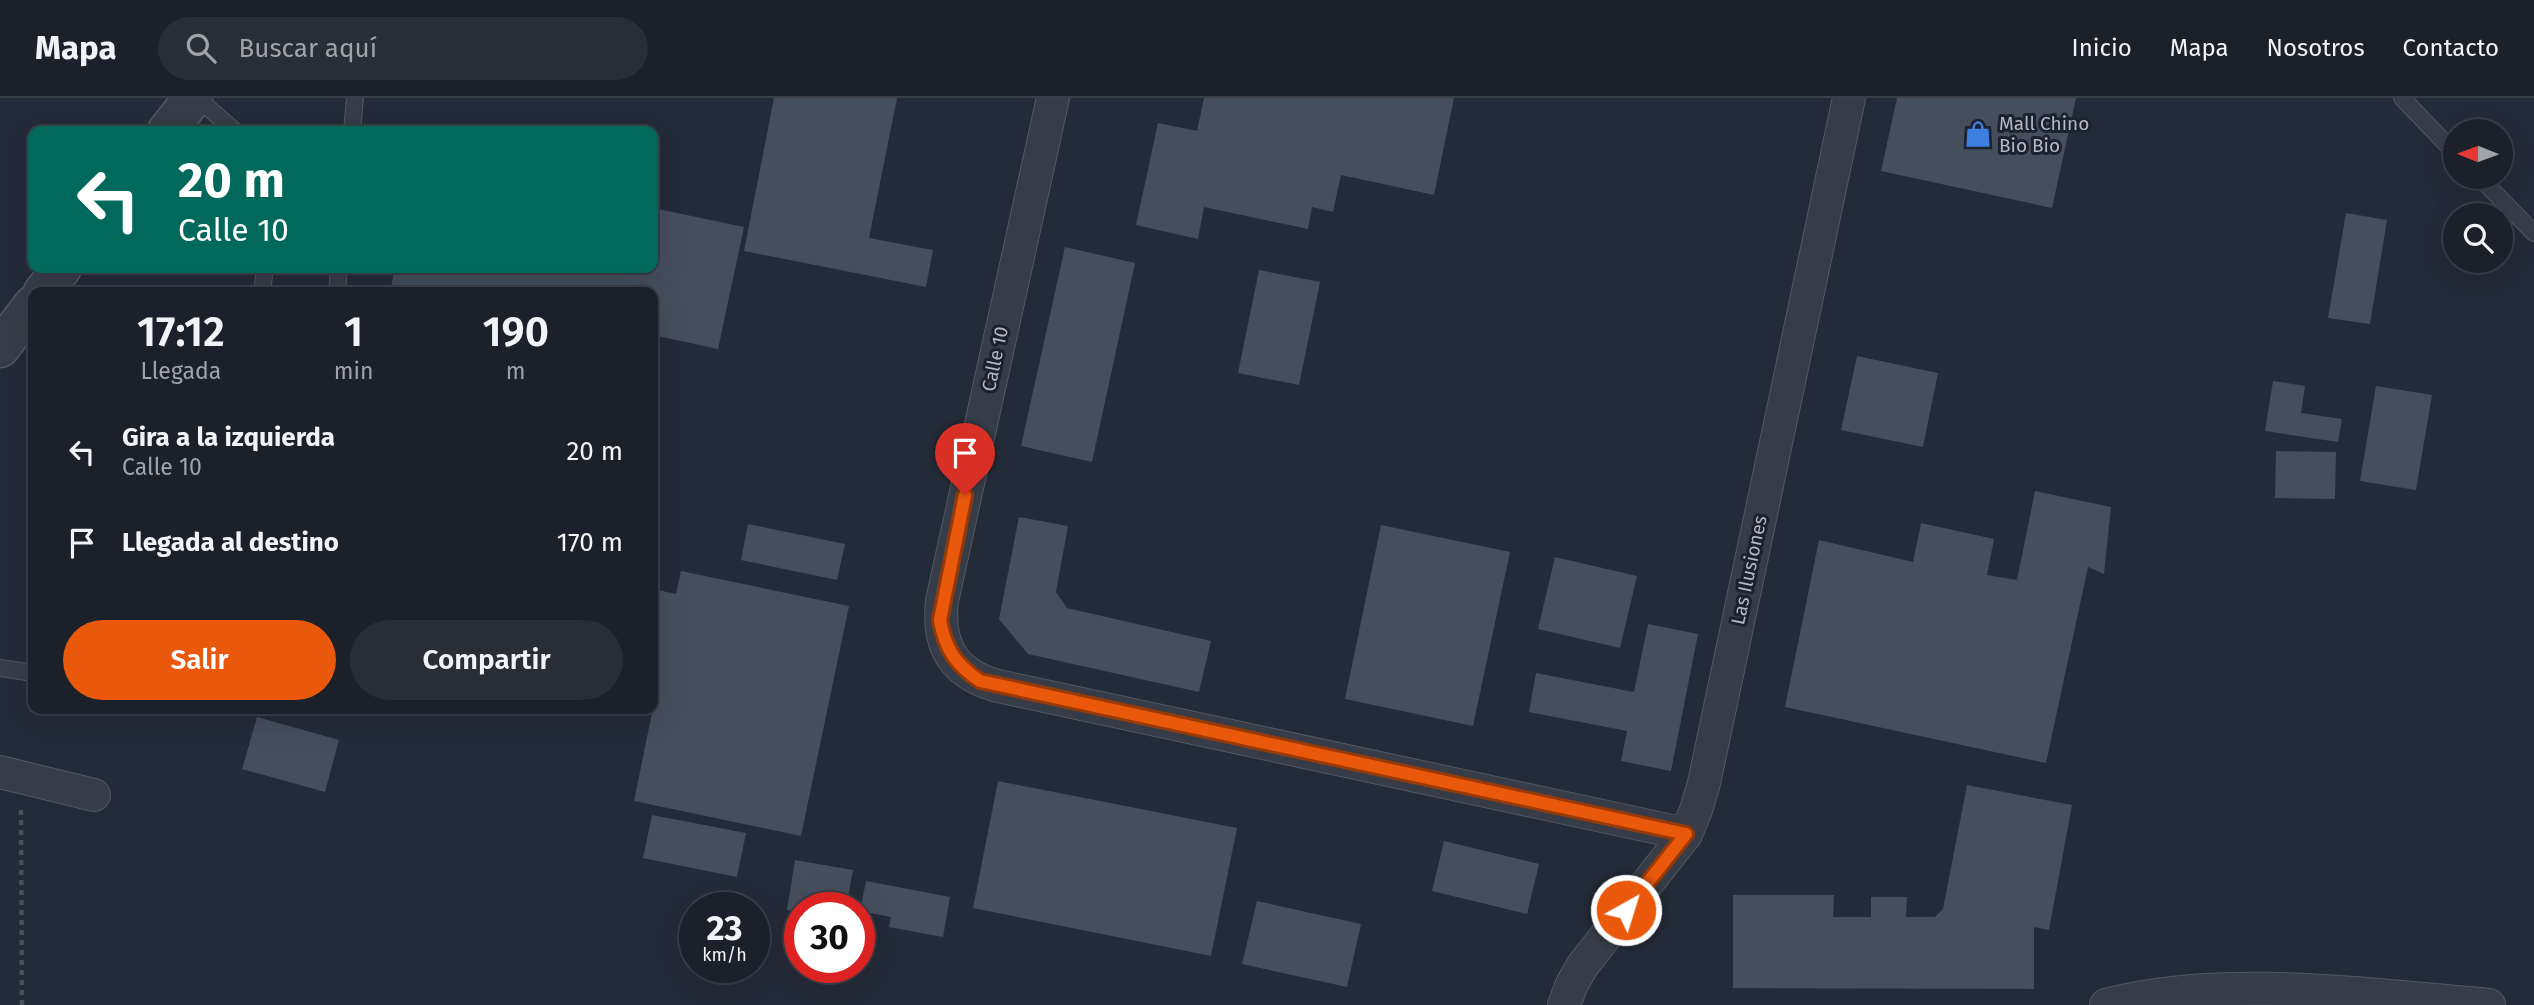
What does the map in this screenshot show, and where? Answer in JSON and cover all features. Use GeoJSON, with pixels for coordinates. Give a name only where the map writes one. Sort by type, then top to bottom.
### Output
{"type":"FeatureCollection","features":[{"type":"Feature","properties":{"kind":"street"},"geometry":{"type":"LineString","coordinates":[[171,126],[195,98]]}},
{"type":"Feature","properties":{"kind":"street","name":"Calle 10"},"geometry":{"type":"LineString","coordinates":[[1052,98],[942,601],[942,629],[951,656],[964,671],[980,681],[998,686],[1686,834]]}},
{"type":"Feature","properties":{"kind":"street","name":"Las Ilusiones"},"geometry":{"type":"LineString","coordinates":[[1564,1005],[1583,965],[1686,834],[1704,783],[1849,98]]}},
{"type":"Feature","properties":{"kind":"street"},"geometry":{"type":"LineString","coordinates":[[47,287],[58,273]]}},
{"type":"Feature","properties":{"kind":"street"},"geometry":{"type":"LineString","coordinates":[[10,775],[94,795]]}},
{"type":"Feature","properties":{"kind":"street"},"geometry":{"type":"LineString","coordinates":[[2106,1005],[2182,993],[2262,990],[2489,1005]]}},
{"type":"Feature","properties":{"kind":"lane"},"geometry":{"type":"LineString","coordinates":[[195,98],[229,126]]}},
{"type":"Feature","properties":{"kind":"lane"},"geometry":{"type":"LineString","coordinates":[[352,126],[355,98]]}},
{"type":"Feature","properties":{"kind":"lane"},"geometry":{"type":"LineString","coordinates":[[2402,98],[2443,141]]}},
{"type":"Feature","properties":{"kind":"lane"},"geometry":{"type":"LineString","coordinates":[[2491,189],[2534,233]]}},
{"type":"Feature","properties":{"kind":"lane"},"geometry":{"type":"LineString","coordinates":[[0,668],[28,672]]}},
{"type":"Feature","properties":{"kind":"path"},"geometry":{"type":"LineString","coordinates":[[10,775],[22,1005]]}},
{"type":"Feature","properties":{"kind":"building"},"geometry":{"type":"Polygon","coordinates":[[[774,98],[897,98],[869,238],[933,250],[926,287],[744,251],[774,98]]]}},
{"type":"Feature","properties":{"kind":"building"},"geometry":{"type":"Polygon","coordinates":[[[1204,98],[1454,98],[1434,195],[1341,175],[1333,212],[1312,207],[1308,229],[1204,207],[1198,239],[1136,225],[1158,123],[1197,131],[1204,98]]]}},
{"type":"Feature","properties":{"kind":"building","name":"Mall Chino Bio Bio"},"geometry":{"type":"Polygon","coordinates":[[[1897,98],[2076,98],[2052,208],[1881,171],[1897,98]]]}},
{"type":"Feature","properties":{"kind":"building"},"geometry":{"type":"Polygon","coordinates":[[[658,209],[744,227],[718,349],[658,336],[658,287],[391,287],[394,273],[658,273],[658,209]]]}},
{"type":"Feature","properties":{"kind":"building"},"geometry":{"type":"Polygon","coordinates":[[[2346,213],[2387,220],[2370,324],[2328,318],[2346,213]]]}},
{"type":"Feature","properties":{"kind":"building"},"geometry":{"type":"Polygon","coordinates":[[[1065,247],[1135,263],[1092,462],[1021,446],[1065,247]]]}},
{"type":"Feature","properties":{"kind":"building"},"geometry":{"type":"Polygon","coordinates":[[[1259,270],[1320,282],[1299,385],[1238,373],[1259,270]]]}},
{"type":"Feature","properties":{"kind":"building"},"geometry":{"type":"Polygon","coordinates":[[[1857,356],[1938,373],[1923,447],[1841,430],[1857,356]]]}},
{"type":"Feature","properties":{"kind":"building"},"geometry":{"type":"Polygon","coordinates":[[[2273,381],[2305,386],[2301,413],[2342,419],[2338,442],[2265,431],[2273,381]]]}},
{"type":"Feature","properties":{"kind":"building"},"geometry":{"type":"Polygon","coordinates":[[[2376,386],[2432,395],[2416,490],[2360,481],[2376,386]]]}},
{"type":"Feature","properties":{"kind":"building"},"geometry":{"type":"Polygon","coordinates":[[[2276,451],[2336,452],[2335,499],[2275,498],[2276,451]]]}},
{"type":"Feature","properties":{"kind":"building"},"geometry":{"type":"Polygon","coordinates":[[[2035,491],[2111,507],[2104,574],[2088,567],[2046,763],[1785,707],[1819,540],[1913,562],[1921,523],[1994,539],[1987,575],[2017,580],[2035,491]]]}},
{"type":"Feature","properties":{"kind":"building"},"geometry":{"type":"Polygon","coordinates":[[[1019,517],[1068,526],[1056,592],[1067,608],[1211,641],[1199,692],[1028,654],[999,619],[1019,517]]]}},
{"type":"Feature","properties":{"kind":"building"},"geometry":{"type":"Polygon","coordinates":[[[748,524],[845,544],[837,580],[741,560],[748,524]]]}},
{"type":"Feature","properties":{"kind":"building"},"geometry":{"type":"Polygon","coordinates":[[[1381,525],[1510,552],[1473,726],[1345,699],[1381,525]]]}},
{"type":"Feature","properties":{"kind":"building"},"geometry":{"type":"Polygon","coordinates":[[[1555,557],[1637,576],[1620,648],[1538,629],[1555,557]]]}},
{"type":"Feature","properties":{"kind":"building"},"geometry":{"type":"Polygon","coordinates":[[[681,571],[849,606],[801,836],[634,801],[652,714],[658,714],[658,590],[676,594],[681,571]]]}},
{"type":"Feature","properties":{"kind":"building"},"geometry":{"type":"Polygon","coordinates":[[[1648,624],[1698,634],[1671,771],[1621,761],[1627,731],[1529,712],[1536,673],[1634,692],[1648,624]]]}},
{"type":"Feature","properties":{"kind":"building"},"geometry":{"type":"Polygon","coordinates":[[[257,717],[339,740],[325,792],[242,769],[257,717]]]}},
{"type":"Feature","properties":{"kind":"building"},"geometry":{"type":"Polygon","coordinates":[[[998,781],[1237,828],[1211,956],[973,908],[998,781]]]}},
{"type":"Feature","properties":{"kind":"building"},"geometry":{"type":"Polygon","coordinates":[[[1967,785],[2072,805],[2049,930],[2034,927],[2034,989],[1733,988],[1733,895],[1834,895],[1833,917],[1871,917],[1871,897],[1907,897],[1906,917],[1935,917],[1943,909],[1967,785]]]}},
{"type":"Feature","properties":{"kind":"building"},"geometry":{"type":"Polygon","coordinates":[[[652,815],[746,833],[737,877],[643,858],[652,815]]]}},
{"type":"Feature","properties":{"kind":"building"},"geometry":{"type":"Polygon","coordinates":[[[1444,841],[1539,864],[1527,914],[1432,891],[1444,841]]]}},
{"type":"Feature","properties":{"kind":"building"},"geometry":{"type":"Polygon","coordinates":[[[795,860],[853,870],[849,892],[790,892],[795,860]]]}},
{"type":"Feature","properties":{"kind":"building"},"geometry":{"type":"Polygon","coordinates":[[[866,881],[950,897],[943,937],[889,927],[891,917],[875,914],[875,892],[864,892],[866,881]]]}},
{"type":"Feature","properties":{"kind":"building"},"geometry":{"type":"Polygon","coordinates":[[[1257,901],[1361,924],[1347,987],[1242,964],[1257,901]]]}},
{"type":"Feature","properties":{"kind":"place","name":"Mall Chino Bio Bio"},"geometry":{"type":"Point","coordinates":[1978,134]}},
{"type":"Feature","properties":{"kind":"route"},"geometry":{"type":"LineString","coordinates":[[965,495],[940,620],[943,639],[951,656],[964,671],[980,681],[998,686],[1686,834],[1626,910]]}}]}
